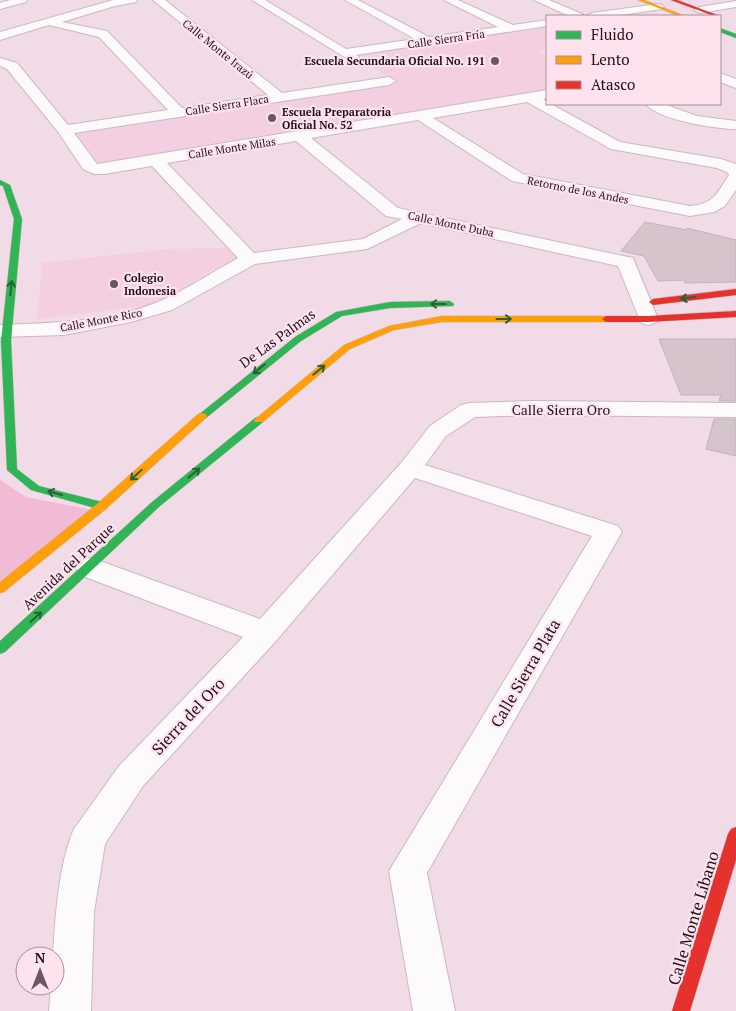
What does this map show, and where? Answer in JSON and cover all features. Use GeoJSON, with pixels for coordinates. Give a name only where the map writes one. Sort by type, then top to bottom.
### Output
{"type":"FeatureCollection","features":[{"type":"Feature","properties":{"kind":"street"},"geometry":{"type":"LineString","coordinates":[[0,6],[22,0]]}},
{"type":"Feature","properties":{"kind":"street"},"geometry":{"type":"LineString","coordinates":[[0,36],[114,3],[132,0]]}},
{"type":"Feature","properties":{"kind":"street","name":"Calle Monte Irazú"},"geometry":{"type":"LineString","coordinates":[[158,0],[279,97]]}},
{"type":"Feature","properties":{"kind":"street"},"geometry":{"type":"LineString","coordinates":[[257,0],[344,53]]}},
{"type":"Feature","properties":{"kind":"street"},"geometry":{"type":"LineString","coordinates":[[350,0],[428,41]]}},
{"type":"Feature","properties":{"kind":"street"},"geometry":{"type":"LineString","coordinates":[[449,0],[513,29]]}},
{"type":"Feature","properties":{"kind":"street"},"geometry":{"type":"LineString","coordinates":[[539,0],[576,15]]}},
{"type":"Feature","properties":{"kind":"street"},"geometry":{"type":"LineString","coordinates":[[640,0],[680,15]]}},
{"type":"Feature","properties":{"kind":"street"},"geometry":{"type":"LineString","coordinates":[[673,0],[714,15]]}},
{"type":"Feature","properties":{"kind":"street"},"geometry":{"type":"LineString","coordinates":[[700,10],[736,4]]}},
{"type":"Feature","properties":{"kind":"street"},"geometry":{"type":"LineString","coordinates":[[599,15],[658,6]]}},
{"type":"Feature","properties":{"kind":"street"},"geometry":{"type":"LineString","coordinates":[[49,22],[103,34],[178,112]]}},
{"type":"Feature","properties":{"kind":"street","name":"Calle Sierra Fría"},"geometry":{"type":"LineString","coordinates":[[344,53],[546,23]]}},
{"type":"Feature","properties":{"kind":"street"},"geometry":{"type":"LineString","coordinates":[[721,30],[736,36]]}},
{"type":"Feature","properties":{"kind":"street","name":"Calle Sierra Flaca"},"geometry":{"type":"LineString","coordinates":[[64,130],[389,80],[344,53]]}},
{"type":"Feature","properties":{"kind":"street"},"geometry":{"type":"LineString","coordinates":[[0,62],[12,66],[64,130]]}},
{"type":"Feature","properties":{"kind":"street"},"geometry":{"type":"LineString","coordinates":[[721,77],[736,84]]}},
{"type":"Feature","properties":{"kind":"street","name":"Calle Monte Milas"},"geometry":{"type":"LineString","coordinates":[[64,130],[89,166],[94,169],[156,161],[546,94]]}},
{"type":"Feature","properties":{"kind":"street","name":"Retorno de los Andes"},"geometry":{"type":"LineString","coordinates":[[420,116],[518,178],[690,211],[708,210],[716,205],[736,175],[734,169],[721,164],[616,146],[529,97]]}},
{"type":"Feature","properties":{"kind":"street"},"geometry":{"type":"LineString","coordinates":[[655,105],[677,116],[702,122],[736,125]]}},
{"type":"Feature","properties":{"kind":"street","name":"Calle Monte Duba"},"geometry":{"type":"LineString","coordinates":[[300,137],[392,212],[626,262],[641,309]]}},
{"type":"Feature","properties":{"kind":"street"},"geometry":{"type":"LineString","coordinates":[[156,161],[250,259]]}},
{"type":"Feature","properties":{"kind":"street","name":"Avenida del Parque"},"geometry":{"type":"LineString","coordinates":[[0,182],[6,185],[18,219],[3,330],[12,470],[35,488],[102,506]]}},
{"type":"Feature","properties":{"kind":"street","name":"Calle Monte Rico"},"geometry":{"type":"LineString","coordinates":[[3,330],[64,329],[132,316],[165,306],[250,259],[367,244],[420,217]]}},
{"type":"Feature","properties":{"kind":"street"},"geometry":{"type":"LineString","coordinates":[[641,309],[736,292]]}},
{"type":"Feature","properties":{"kind":"street","name":"De Las Palmas"},"geometry":{"type":"LineString","coordinates":[[0,589],[102,506],[208,410],[298,339],[339,314],[390,305],[458,304]]}},
{"type":"Feature","properties":{"kind":"street"},"geometry":{"type":"LineString","coordinates":[[641,309],[736,314]]}},
{"type":"Feature","properties":{"kind":"street","name":"Avenida del Parque"},"geometry":{"type":"LineString","coordinates":[[0,650],[90,568],[156,504],[248,423],[347,347],[392,328],[442,319],[641,309]]}},
{"type":"Feature","properties":{"kind":"street","name":"Calle Sierra Oro"},"geometry":{"type":"LineString","coordinates":[[410,468],[438,432],[468,410],[535,408],[736,410]]}},
{"type":"Feature","properties":{"kind":"street"},"geometry":{"type":"LineString","coordinates":[[208,410],[226,416]]}},
{"type":"Feature","properties":{"kind":"street","name":"Sierra del Oro"},"geometry":{"type":"LineString","coordinates":[[70,1011],[75,912],[86,840],[131,776],[265,633],[410,468]]}},
{"type":"Feature","properties":{"kind":"street","name":"Calle Sierra Plata"},"geometry":{"type":"LineString","coordinates":[[410,468],[608,532],[408,871],[434,1011]]}},
{"type":"Feature","properties":{"kind":"street"},"geometry":{"type":"LineString","coordinates":[[90,568],[265,633]]}},
{"type":"Feature","properties":{"kind":"street","name":"Calle Monte Líbano"},"geometry":{"type":"LineString","coordinates":[[681,1011],[736,834]]}},
{"type":"Feature","properties":{"kind":"shaded area","name":"Escuela Preparatoria Oficial No. 52"},"geometry":{"type":"Polygon","coordinates":[[[546,24],[546,49],[537,51],[546,56],[546,92],[97,169],[68,130],[394,80],[349,53],[546,24]]]}},
{"type":"Feature","properties":{"kind":"shaded area","name":"Colegio Indonesia"},"geometry":{"type":"Polygon","coordinates":[[[239,248],[232,259],[153,305],[37,319],[42,263],[168,249],[239,248]]]}},
{"type":"Feature","properties":{"kind":"shaded area"},"geometry":{"type":"Polygon","coordinates":[[[0,480],[26,497],[93,510],[0,584],[0,480]]]}},
{"type":"Feature","properties":{"kind":"building"},"geometry":{"type":"Polygon","coordinates":[[[645,222],[686,230],[687,228],[736,240],[736,282],[685,283],[684,280],[658,281],[644,256],[621,251],[645,222]]]}},
{"type":"Feature","properties":{"kind":"building"},"geometry":{"type":"Polygon","coordinates":[[[659,339],[736,339],[736,401],[719,401],[721,395],[681,395],[659,339]]]}},
{"type":"Feature","properties":{"kind":"building"},"geometry":{"type":"Polygon","coordinates":[[[714,419],[736,419],[736,456],[706,449],[714,419]]]}},
{"type":"Feature","properties":{"kind":"traffic: fast"},"geometry":{"type":"LineString","coordinates":[[721,30],[736,36]]}},
{"type":"Feature","properties":{"kind":"traffic: fast"},"geometry":{"type":"LineString","coordinates":[[0,182],[6,185],[18,219],[6,341],[12,470],[35,488],[102,506]]}},
{"type":"Feature","properties":{"kind":"traffic: fast"},"geometry":{"type":"LineString","coordinates":[[202,416],[298,339],[339,314],[390,305],[450,304]]}},
{"type":"Feature","properties":{"kind":"traffic: fast"},"geometry":{"type":"LineString","coordinates":[[0,649],[156,504],[259,420]]}},
{"type":"Feature","properties":{"kind":"traffic: slow"},"geometry":{"type":"LineString","coordinates":[[640,0],[680,15]]}},
{"type":"Feature","properties":{"kind":"traffic: slow"},"geometry":{"type":"LineString","coordinates":[[259,420],[347,347],[392,328],[442,319],[606,319]]}},
{"type":"Feature","properties":{"kind":"traffic: slow"},"geometry":{"type":"LineString","coordinates":[[0,589],[102,506],[202,416]]}},
{"type":"Feature","properties":{"kind":"traffic: jam"},"geometry":{"type":"LineString","coordinates":[[673,0],[715,15]]}},
{"type":"Feature","properties":{"kind":"traffic: jam"},"geometry":{"type":"LineString","coordinates":[[653,302],[736,292]]}},
{"type":"Feature","properties":{"kind":"traffic: jam"},"geometry":{"type":"LineString","coordinates":[[606,319],[648,319],[736,314]]}},
{"type":"Feature","properties":{"kind":"traffic: jam"},"geometry":{"type":"LineString","coordinates":[[681,1011],[736,834]]}},
{"type":"Feature","properties":{"kind":"place","name":"Escuela Secundaria Oficial No. 191"},"geometry":{"type":"Point","coordinates":[495,61]}},
{"type":"Feature","properties":{"kind":"place","name":"Escuela Preparatoria Oficial No. 52"},"geometry":{"type":"Point","coordinates":[272,118]}},
{"type":"Feature","properties":{"kind":"place","name":"Colegio Indonesia"},"geometry":{"type":"Point","coordinates":[114,284]}}]}
